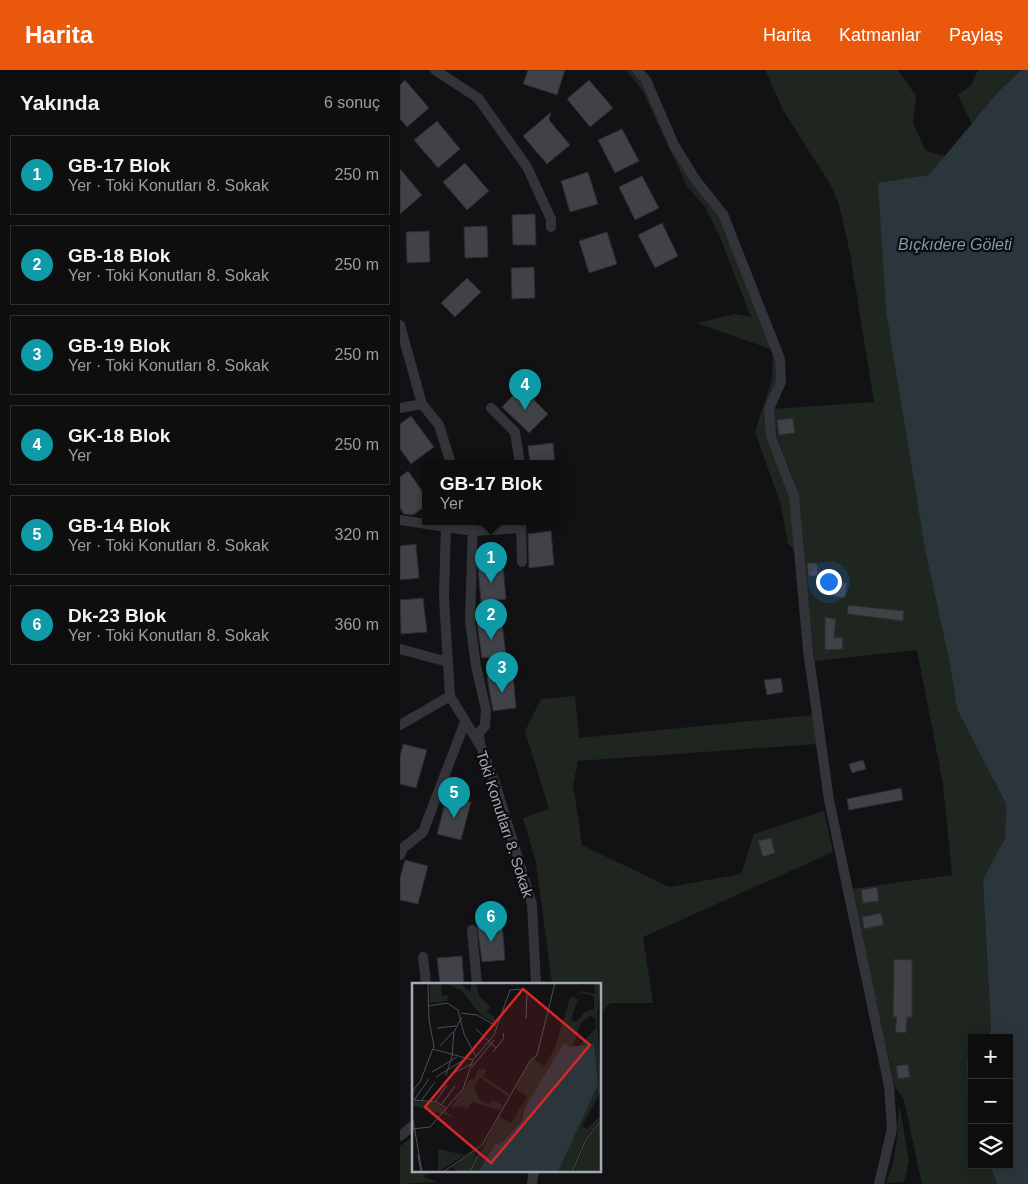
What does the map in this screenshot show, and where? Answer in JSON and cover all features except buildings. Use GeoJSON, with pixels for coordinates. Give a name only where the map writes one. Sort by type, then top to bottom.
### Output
{"type":"FeatureCollection","features":[{"type":"Feature","properties":{"kind":"street"},"geometry":{"type":"LineString","coordinates":[[435,70],[478,98],[527,167],[551,219],[551,227]]}},
{"type":"Feature","properties":{"kind":"street"},"geometry":{"type":"LineString","coordinates":[[637,70],[646,80],[674,145],[695,179],[723,214],[766,320],[782,368],[781,382],[770,404],[770,436],[794,496],[808,650],[829,800],[889,1086],[892,1129],[879,1184]]}},
{"type":"Feature","properties":{"kind":"street"},"geometry":{"type":"LineString","coordinates":[[400,325],[422,404],[439,425],[450,460]]}},
{"type":"Feature","properties":{"kind":"street"},"geometry":{"type":"LineString","coordinates":[[400,408],[422,404]]}},
{"type":"Feature","properties":{"kind":"street"},"geometry":{"type":"LineString","coordinates":[[491,408],[516,432],[520,460]]}},
{"type":"Feature","properties":{"kind":"street"},"geometry":{"type":"LineString","coordinates":[[400,520],[422,522]]}},
{"type":"Feature","properties":{"kind":"street","name":"Toki Konutları 8. Sokak"},"geometry":{"type":"LineString","coordinates":[[446,525],[444,598],[450,696],[481,747],[495,784],[532,904],[536,983]]}},
{"type":"Feature","properties":{"kind":"street"},"geometry":{"type":"LineString","coordinates":[[460,525],[521,525],[522,562]]}},
{"type":"Feature","properties":{"kind":"street"},"geometry":{"type":"LineString","coordinates":[[473,526],[470,621],[476,666],[486,710],[485,726],[479,733],[481,747]]}},
{"type":"Feature","properties":{"kind":"street"},"geometry":{"type":"LineString","coordinates":[[400,649],[448,662]]}},
{"type":"Feature","properties":{"kind":"street"},"geometry":{"type":"LineString","coordinates":[[400,725],[450,696]]}},
{"type":"Feature","properties":{"kind":"street"},"geometry":{"type":"LineString","coordinates":[[400,855],[403,848],[423,832],[465,722]]}},
{"type":"Feature","properties":{"kind":"street"},"geometry":{"type":"LineString","coordinates":[[472,930],[477,983]]}},
{"type":"Feature","properties":{"kind":"street"},"geometry":{"type":"LineString","coordinates":[[423,957],[426,983]]}},
{"type":"Feature","properties":{"kind":"street"},"geometry":{"type":"LineString","coordinates":[[400,1136],[412,1127]]}},
{"type":"Feature","properties":{"kind":"shaded area"},"geometry":{"type":"Polygon","coordinates":[[[626,70],[632,70],[637,75],[720,219],[775,354],[777,378],[766,418],[766,433],[790,496],[794,550],[788,544],[781,505],[755,432],[772,379],[773,350],[697,323],[735,314],[751,317],[719,235],[705,207],[687,186],[642,90],[626,70]]]}},
{"type":"Feature","properties":{"kind":"shaded area"},"geometry":{"type":"Polygon","coordinates":[[[765,70],[898,70],[916,96],[913,123],[926,151],[945,156],[972,124],[958,95],[971,85],[978,70],[1028,70],[994,782],[1006,804],[1005,838],[983,881],[991,1031],[989,1034],[968,1034],[967,1061],[968,1169],[991,1169],[997,1184],[922,1184],[904,1100],[895,1087],[851,889],[952,875],[943,784],[917,650],[815,661],[802,562],[798,501],[793,478],[774,429],[773,409],[874,402],[850,253],[839,204],[830,184],[783,110],[765,70]]]}},
{"type":"Feature","properties":{"kind":"shaded area"},"geometry":{"type":"Polygon","coordinates":[[[575,696],[579,738],[813,715],[817,744],[578,761],[573,785],[582,845],[669,887],[741,874],[754,834],[824,811],[833,852],[643,937],[653,1003],[610,1003],[601,1014],[601,983],[552,983],[536,863],[523,818],[549,809],[525,731],[541,699],[575,696]]]}},
{"type":"Feature","properties":{"kind":"shaded area"},"geometry":{"type":"Polygon","coordinates":[[[899,1104],[909,1160],[904,1182],[886,1183],[893,1164],[899,1104]]]}},
{"type":"Feature","properties":{"kind":"shaded area"},"geometry":{"type":"Polygon","coordinates":[[[412,1137],[412,1172],[434,1172],[423,1176],[437,1182],[400,1184],[400,1146],[412,1137]]]}},
{"type":"Feature","properties":{"kind":"water","name":"Bıçkıdere Göleti"},"geometry":{"type":"Polygon","coordinates":[[[1022,70],[1028,70],[1028,1184],[997,1184],[991,1169],[1013,1169],[1013,1034],[989,1034],[991,1031],[983,880],[1005,838],[1006,804],[957,709],[950,663],[925,549],[886,310],[878,183],[929,175],[998,92],[1022,70]]]}},
{"type":"Feature","properties":{"kind":"water"},"geometry":{"type":"Polygon","coordinates":[[[968,1060],[968,1105],[967,1061],[968,1060]]]}},
{"type":"Feature","properties":{"kind":"place","name":"GK-18 Blok"},"geometry":{"type":"Point","coordinates":[525,410]}},
{"type":"Feature","properties":{"kind":"place","name":"GB-17 Blok"},"geometry":{"type":"Point","coordinates":[491,583]}},
{"type":"Feature","properties":{"kind":"place","name":"GB-18 Blok"},"geometry":{"type":"Point","coordinates":[491,640]}},
{"type":"Feature","properties":{"kind":"place","name":"GB-19 Blok"},"geometry":{"type":"Point","coordinates":[502,693]}},
{"type":"Feature","properties":{"kind":"place","name":"GB-14 Blok"},"geometry":{"type":"Point","coordinates":[454,818]}},
{"type":"Feature","properties":{"kind":"place","name":"Dk-23 Blok"},"geometry":{"type":"Point","coordinates":[491,942]}}]}
